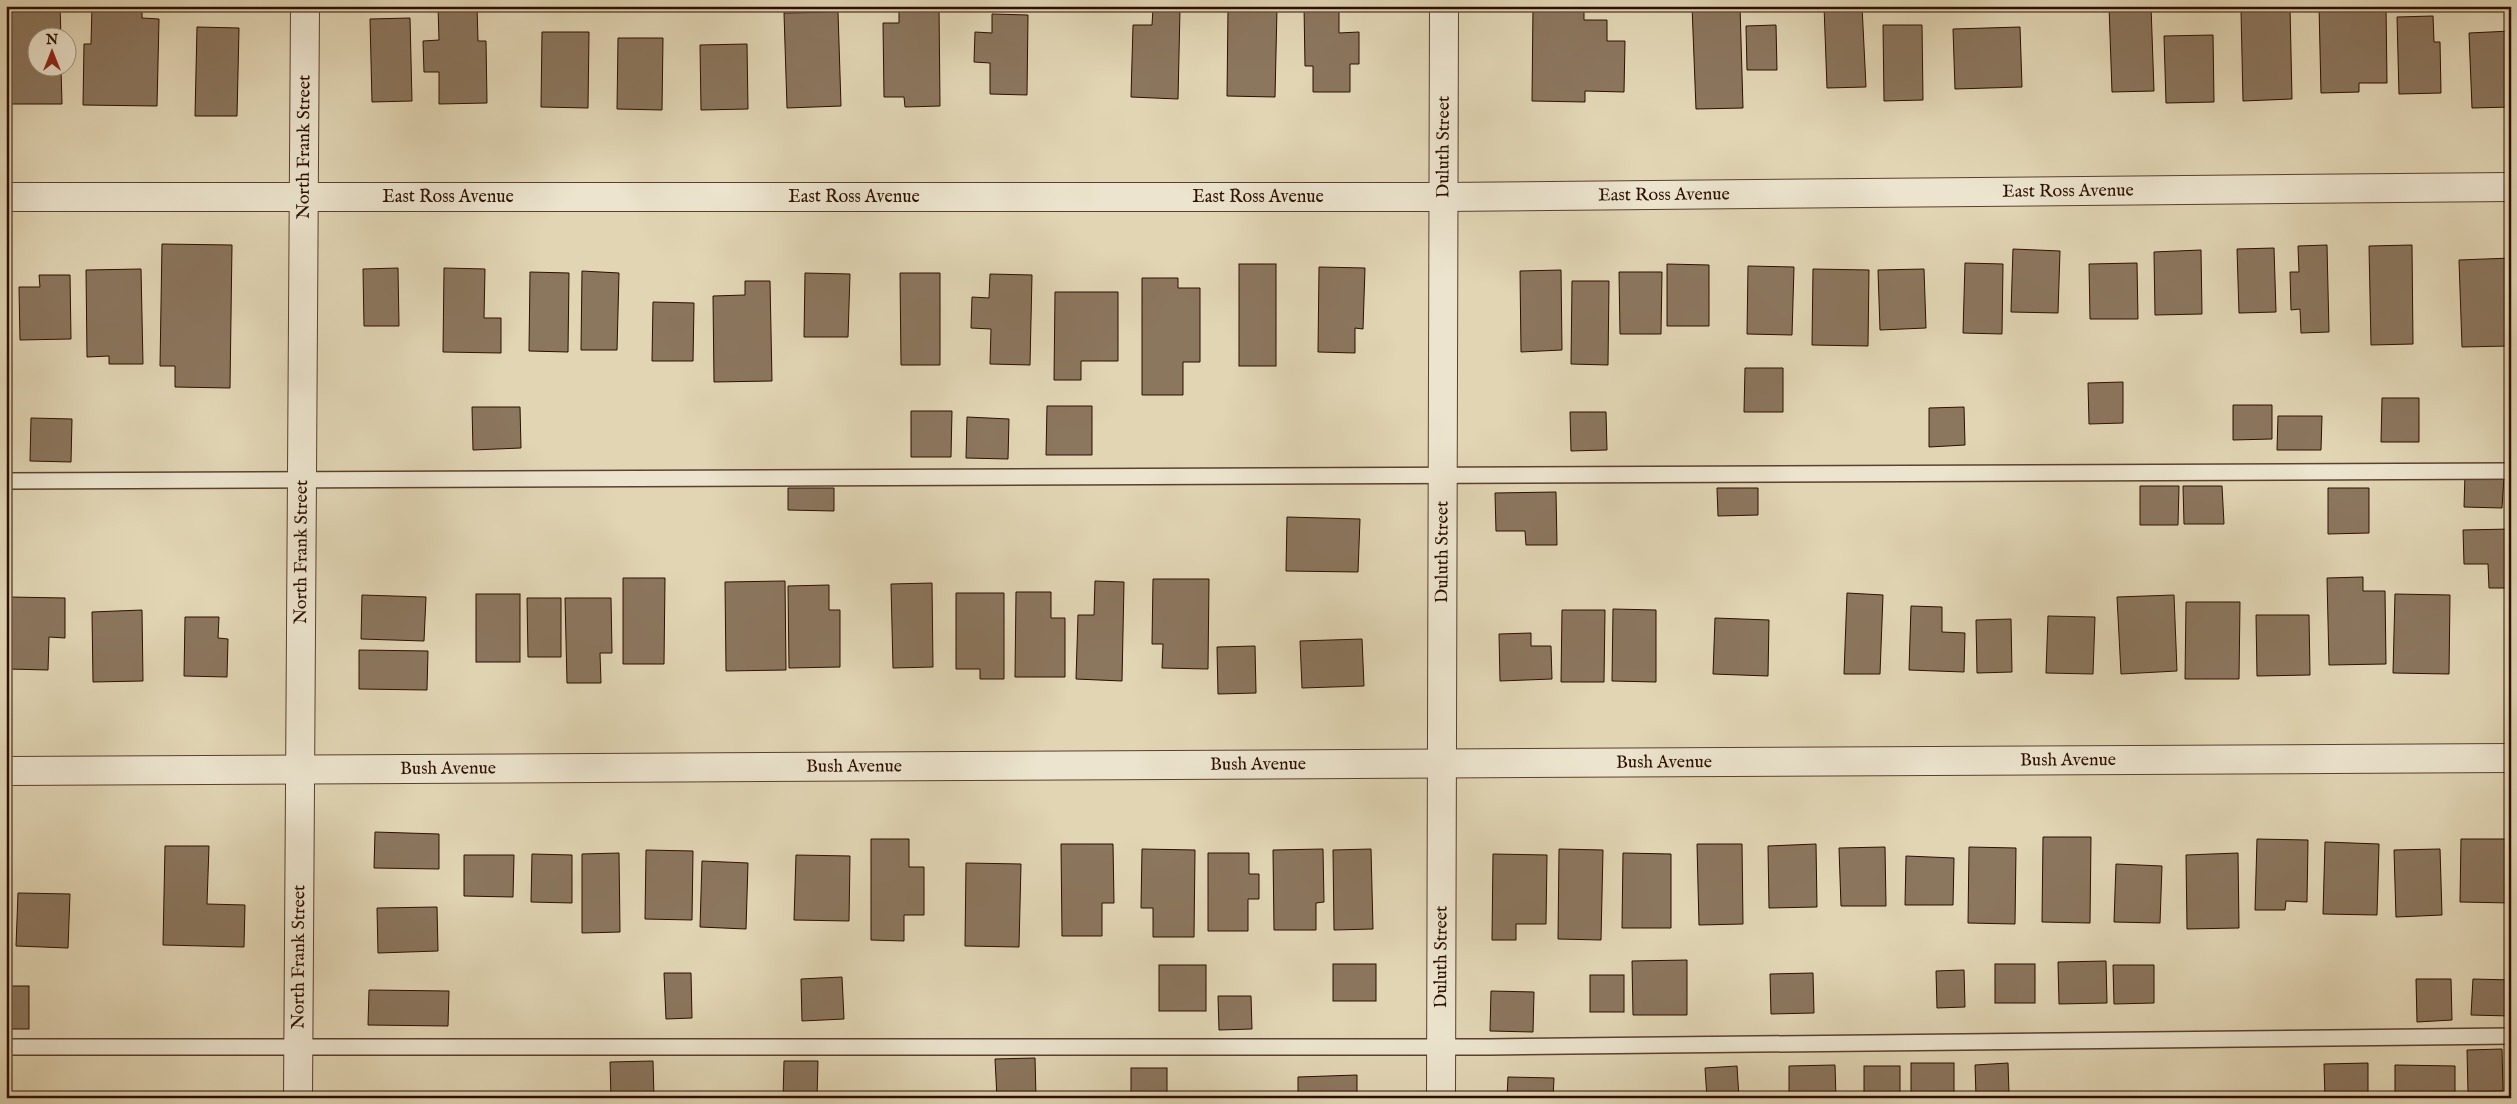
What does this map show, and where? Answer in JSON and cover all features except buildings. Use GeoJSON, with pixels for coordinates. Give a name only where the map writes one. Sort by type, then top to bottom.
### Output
{"type":"FeatureCollection","features":[{"type":"Feature","properties":{"kind":"street","name":"North Frank Street"},"geometry":{"type":"LineString","coordinates":[[298,1098],[305,6]]}},
{"type":"Feature","properties":{"kind":"street","name":"Duluth Street"},"geometry":{"type":"LineString","coordinates":[[1441,1098],[1444,6]]}},
{"type":"Feature","properties":{"kind":"street","name":"East Ross Avenue"},"geometry":{"type":"LineString","coordinates":[[6,197],[1443,197],[2511,188]]}},
{"type":"Feature","properties":{"kind":"street","name":"Bush Avenue"},"geometry":{"type":"LineString","coordinates":[[6,771],[2511,758]]}},
{"type":"Feature","properties":{"kind":"lane"},"geometry":{"type":"LineString","coordinates":[[6,481],[2511,471]]}},
{"type":"Feature","properties":{"kind":"lane"},"geometry":{"type":"LineString","coordinates":[[6,1047],[1441,1047],[2511,1036]]}}]}
